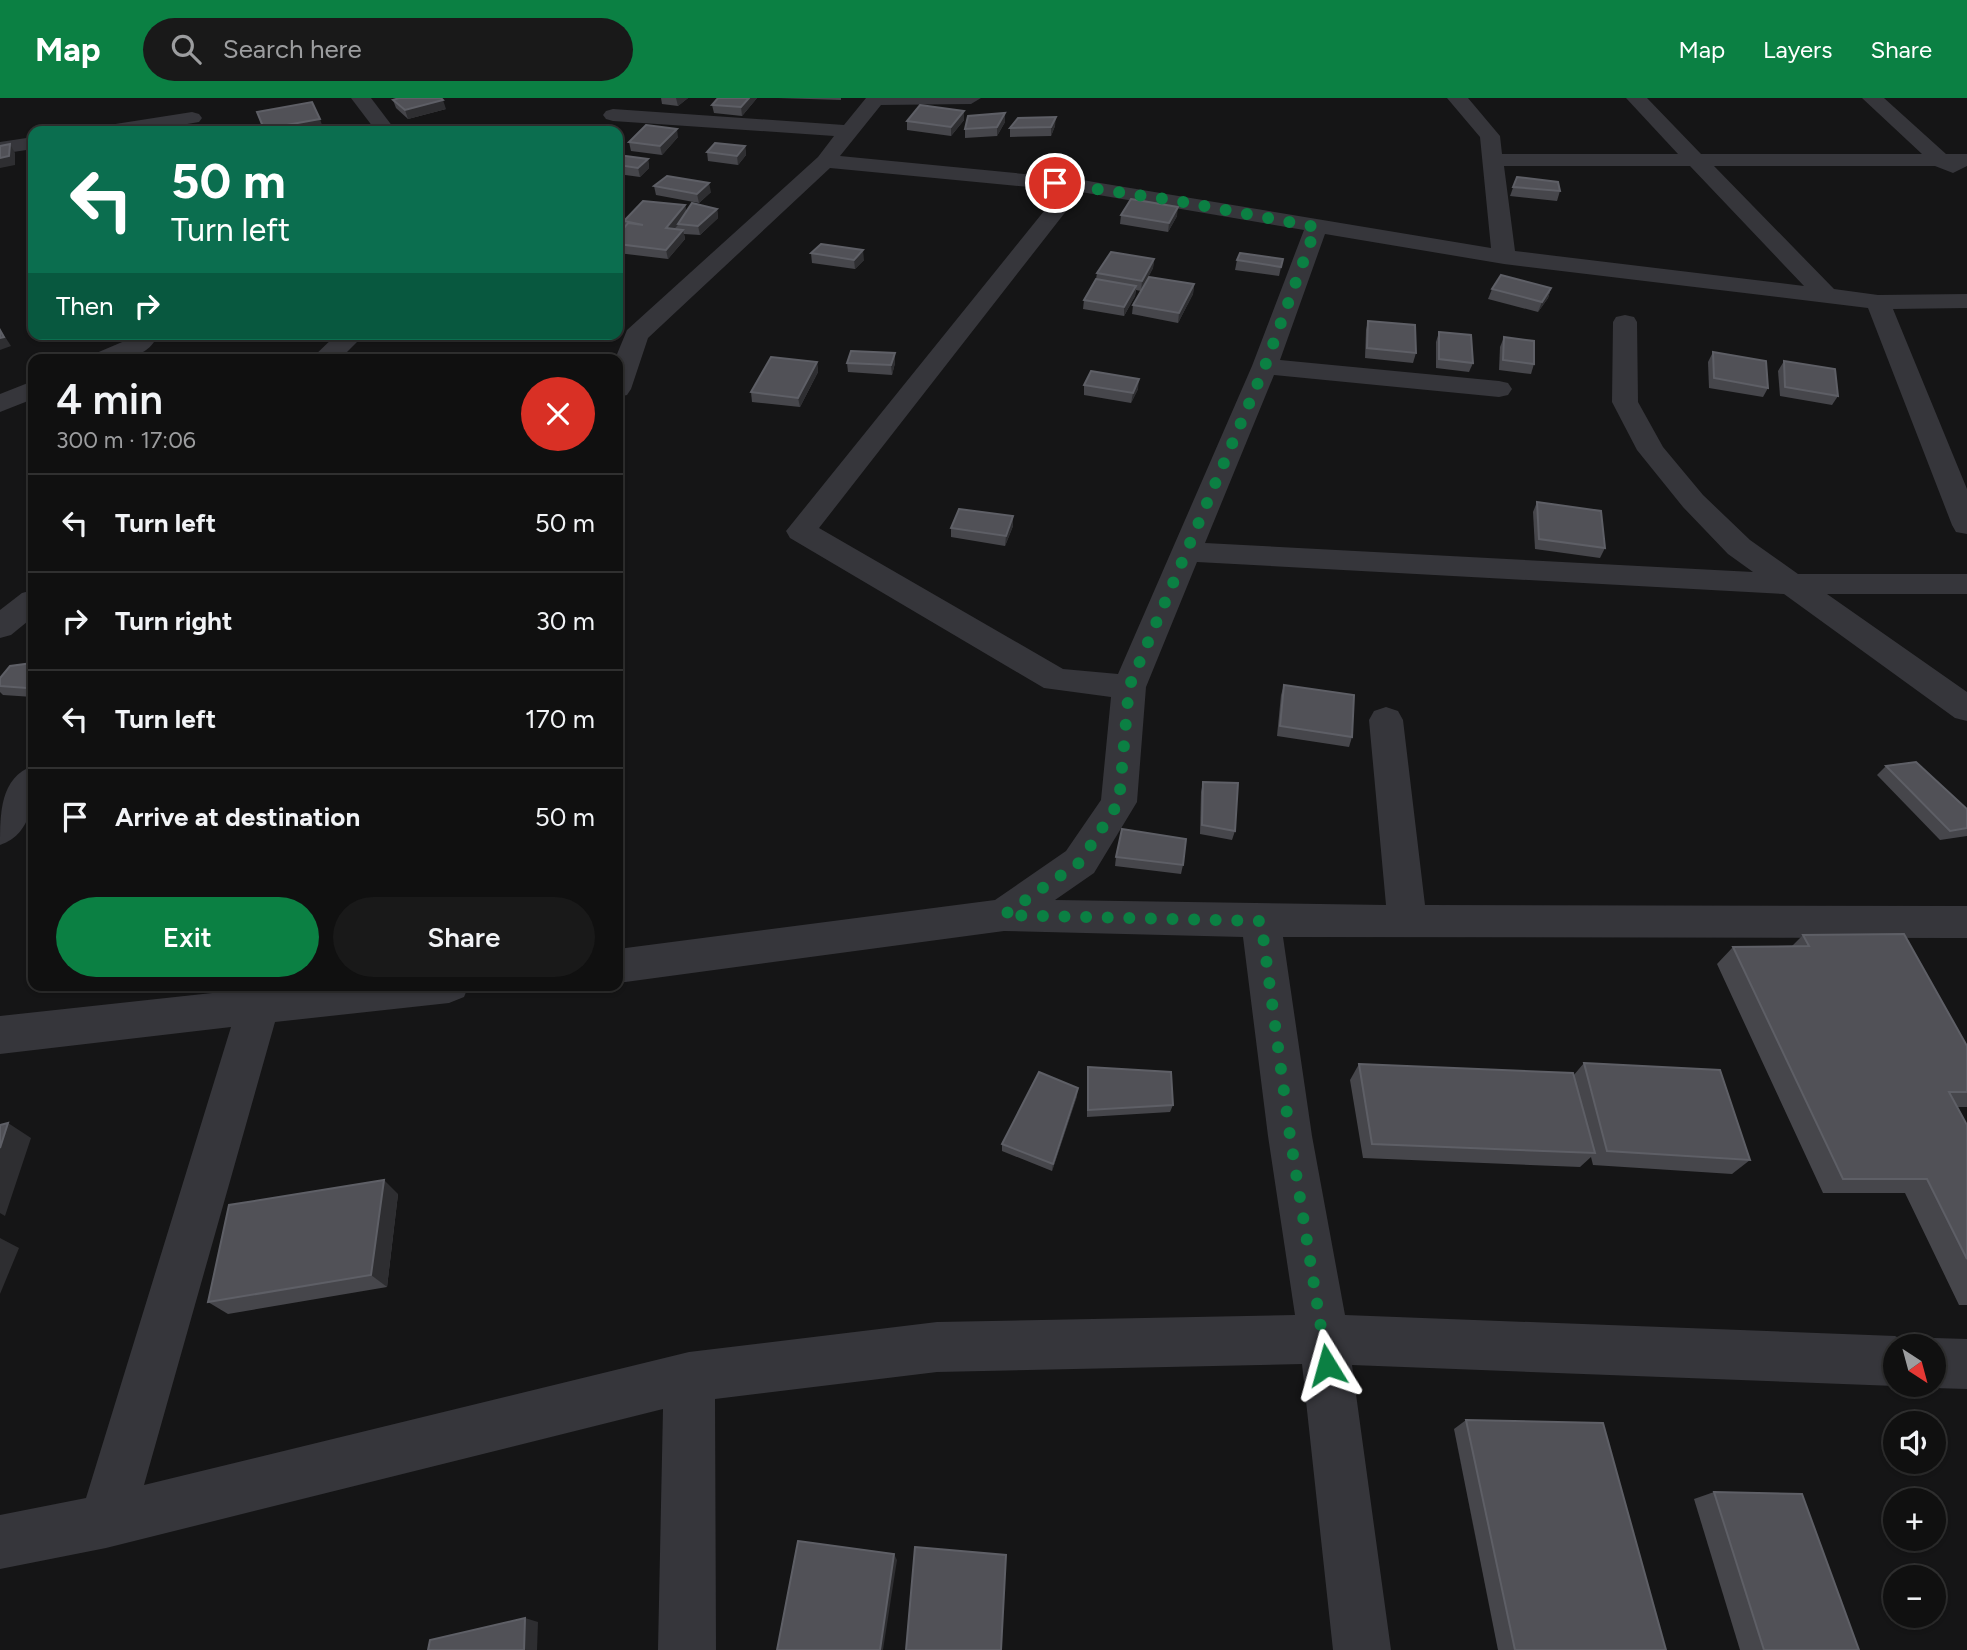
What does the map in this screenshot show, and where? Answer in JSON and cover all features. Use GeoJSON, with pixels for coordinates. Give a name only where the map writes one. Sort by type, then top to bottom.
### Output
{"type":"FeatureCollection","features":[{"type":"Feature","properties":{"kind":"street"},"geometry":{"type":"LineString","coordinates":[[190,125],[195,98]]}},
{"type":"Feature","properties":{"kind":"street"},"geometry":{"type":"LineString","coordinates":[[361,98],[382,126]]}},
{"type":"Feature","properties":{"kind":"street"},"geometry":{"type":"LineString","coordinates":[[636,98],[607,120],[849,131]]}},
{"type":"Feature","properties":{"kind":"street"},"geometry":{"type":"LineString","coordinates":[[623,358],[627,334],[825,161],[876,99],[971,98]]}},
{"type":"Feature","properties":{"kind":"street"},"geometry":{"type":"LineString","coordinates":[[1457,98],[1490,136],[1504,257]]}},
{"type":"Feature","properties":{"kind":"street"},"geometry":{"type":"LineString","coordinates":[[1636,98],[1827,296]]}},
{"type":"Feature","properties":{"kind":"street"},"geometry":{"type":"LineString","coordinates":[[1872,98],[1943,162],[1967,174]]}},
{"type":"Feature","properties":{"kind":"street"},"geometry":{"type":"LineString","coordinates":[[0,148],[28,144]]}},
{"type":"Feature","properties":{"kind":"street"},"geometry":{"type":"LineString","coordinates":[[1492,160],[1967,160]]}},
{"type":"Feature","properties":{"kind":"street"},"geometry":{"type":"LineString","coordinates":[[825,161],[1076,185],[1504,257],[1878,302],[1967,301]]}},
{"type":"Feature","properties":{"kind":"street"},"geometry":{"type":"LineString","coordinates":[[1076,185],[801,530],[1056,680],[1129,687]]}},
{"type":"Feature","properties":{"kind":"street"},"geometry":{"type":"LineString","coordinates":[[1004,915],[1080,862],[1119,802],[1129,687],[1265,366],[1316,227]]}},
{"type":"Feature","properties":{"kind":"street"},"geometry":{"type":"LineString","coordinates":[[1878,302],[1967,525]]}},
{"type":"Feature","properties":{"kind":"street"},"geometry":{"type":"LineString","coordinates":[[1625,322],[1625,402],[1651,450],[1693,501],[1739,547],[1967,709]]}},
{"type":"Feature","properties":{"kind":"street"},"geometry":{"type":"LineString","coordinates":[[330,354],[346,340]]}},
{"type":"Feature","properties":{"kind":"street"},"geometry":{"type":"LineString","coordinates":[[117,354],[141,345]]}},
{"type":"Feature","properties":{"kind":"street"},"geometry":{"type":"LineString","coordinates":[[1265,366],[1499,389]]}},
{"type":"Feature","properties":{"kind":"street"},"geometry":{"type":"LineString","coordinates":[[0,404],[28,391]]}},
{"type":"Feature","properties":{"kind":"street"},"geometry":{"type":"LineString","coordinates":[[1185,552],[1790,584],[1967,583]]}},
{"type":"Feature","properties":{"kind":"street"},"geometry":{"type":"LineString","coordinates":[[0,627],[28,604]]}},
{"type":"Feature","properties":{"kind":"street"},"geometry":{"type":"LineString","coordinates":[[1386,720],[1407,921]]}},
{"type":"Feature","properties":{"kind":"street"},"geometry":{"type":"LineString","coordinates":[[0,830],[28,788]]}},
{"type":"Feature","properties":{"kind":"street"},"geometry":{"type":"LineString","coordinates":[[623,965],[1004,915],[1261,921],[1967,922]]}},
{"type":"Feature","properties":{"kind":"street"},"geometry":{"type":"LineString","coordinates":[[1261,921],[1290,1136],[1324,1339],[1362,1650]]}},
{"type":"Feature","properties":{"kind":"street"},"geometry":{"type":"LineString","coordinates":[[0,1035],[399,991]]}},
{"type":"Feature","properties":{"kind":"street"},"geometry":{"type":"LineString","coordinates":[[106,1521],[258,1008]]}},
{"type":"Feature","properties":{"kind":"street"},"geometry":{"type":"LineString","coordinates":[[0,1542],[106,1521],[689,1377],[937,1347],[1324,1339],[1883,1361]]}},
{"type":"Feature","properties":{"kind":"street"},"geometry":{"type":"LineString","coordinates":[[1946,1363],[1967,1364]]}},
{"type":"Feature","properties":{"kind":"street"},"geometry":{"type":"LineString","coordinates":[[687,1650],[689,1377]]}},
{"type":"Feature","properties":{"kind":"building"},"geometry":{"type":"Polygon","coordinates":[[[718,98],[749,98],[741,107],[712,105],[718,98]]]}},
{"type":"Feature","properties":{"kind":"building"},"geometry":{"type":"Polygon","coordinates":[[[393,100],[443,100],[405,110],[393,100]]]}},
{"type":"Feature","properties":{"kind":"building"},"geometry":{"type":"Polygon","coordinates":[[[312,102],[320,119],[281,126],[263,126],[257,112],[312,102]]]}},
{"type":"Feature","properties":{"kind":"building"},"geometry":{"type":"Polygon","coordinates":[[[920,105],[964,111],[951,127],[907,121],[920,105]]]}},
{"type":"Feature","properties":{"kind":"building"},"geometry":{"type":"Polygon","coordinates":[[[1005,113],[997,127],[965,129],[968,116],[1005,113]]]}},
{"type":"Feature","properties":{"kind":"building"},"geometry":{"type":"Polygon","coordinates":[[[1056,117],[1051,127],[1010,128],[1018,118],[1056,117]]]}},
{"type":"Feature","properties":{"kind":"building"},"geometry":{"type":"Polygon","coordinates":[[[646,125],[677,129],[660,146],[629,142],[646,125]]]}},
{"type":"Feature","properties":{"kind":"building"},"geometry":{"type":"Polygon","coordinates":[[[715,143],[745,146],[737,156],[707,152],[715,143]]]}},
{"type":"Feature","properties":{"kind":"building"},"geometry":{"type":"Polygon","coordinates":[[[10,144],[9,156],[0,158],[0,146],[10,144]]]}},
{"type":"Feature","properties":{"kind":"building"},"geometry":{"type":"Polygon","coordinates":[[[623,156],[648,159],[638,168],[623,166],[623,156]]]}},
{"type":"Feature","properties":{"kind":"building"},"geometry":{"type":"Polygon","coordinates":[[[667,176],[709,183],[697,194],[654,186],[667,176]]]}},
{"type":"Feature","properties":{"kind":"building"},"geometry":{"type":"Polygon","coordinates":[[[1517,177],[1558,182],[1560,191],[1513,187],[1517,177]]]}},
{"type":"Feature","properties":{"kind":"building"},"geometry":{"type":"Polygon","coordinates":[[[1131,199],[1178,207],[1169,223],[1121,215],[1131,199]]]}},
{"type":"Feature","properties":{"kind":"building"},"geometry":{"type":"Polygon","coordinates":[[[643,201],[685,205],[666,228],[683,230],[666,250],[623,245],[623,229],[628,223],[643,225],[624,221],[643,201]]]}},
{"type":"Feature","properties":{"kind":"building"},"geometry":{"type":"Polygon","coordinates":[[[692,203],[717,209],[698,226],[678,224],[692,203]]]}},
{"type":"Feature","properties":{"kind":"building"},"geometry":{"type":"Polygon","coordinates":[[[821,244],[863,250],[854,260],[811,253],[821,244]]]}},
{"type":"Feature","properties":{"kind":"building"},"geometry":{"type":"Polygon","coordinates":[[[1111,252],[1154,259],[1142,281],[1097,273],[1111,252]]]}},
{"type":"Feature","properties":{"kind":"building"},"geometry":{"type":"Polygon","coordinates":[[[1240,253],[1283,259],[1281,267],[1237,260],[1240,253]]]}},
{"type":"Feature","properties":{"kind":"building"},"geometry":{"type":"Polygon","coordinates":[[[1501,275],[1551,288],[1542,302],[1492,289],[1501,275]]]}},
{"type":"Feature","properties":{"kind":"building"},"geometry":{"type":"Polygon","coordinates":[[[1149,277],[1194,284],[1179,313],[1133,305],[1149,277]]]}},
{"type":"Feature","properties":{"kind":"building"},"geometry":{"type":"Polygon","coordinates":[[[1096,279],[1136,286],[1124,307],[1084,300],[1096,279]]]}},
{"type":"Feature","properties":{"kind":"building"},"geometry":{"type":"Polygon","coordinates":[[[1368,321],[1415,325],[1416,353],[1367,348],[1368,321]]]}},
{"type":"Feature","properties":{"kind":"building"},"geometry":{"type":"Polygon","coordinates":[[[1439,332],[1471,335],[1473,363],[1439,359],[1439,332]]]}},
{"type":"Feature","properties":{"kind":"building"},"geometry":{"type":"Polygon","coordinates":[[[1504,337],[1534,341],[1534,364],[1503,360],[1504,337]]]}},
{"type":"Feature","properties":{"kind":"building"},"geometry":{"type":"Polygon","coordinates":[[[851,351],[895,353],[891,365],[847,363],[851,351]]]}},
{"type":"Feature","properties":{"kind":"building"},"geometry":{"type":"Polygon","coordinates":[[[1713,352],[1766,361],[1768,388],[1714,378],[1713,352]]]}},
{"type":"Feature","properties":{"kind":"building"},"geometry":{"type":"Polygon","coordinates":[[[771,357],[817,362],[798,398],[751,392],[771,357]]]}},
{"type":"Feature","properties":{"kind":"building"},"geometry":{"type":"Polygon","coordinates":[[[1784,361],[1835,369],[1838,396],[1785,387],[1784,361]]]}},
{"type":"Feature","properties":{"kind":"building"},"geometry":{"type":"Polygon","coordinates":[[[1091,371],[1139,379],[1133,393],[1084,385],[1091,371]]]}},
{"type":"Feature","properties":{"kind":"building"},"geometry":{"type":"Polygon","coordinates":[[[1537,502],[1601,511],[1605,548],[1539,539],[1537,502]]]}},
{"type":"Feature","properties":{"kind":"building"},"geometry":{"type":"Polygon","coordinates":[[[959,509],[1013,516],[1006,536],[951,528],[959,509]]]}},
{"type":"Feature","properties":{"kind":"building"},"geometry":{"type":"Polygon","coordinates":[[[28,664],[27,688],[0,686],[0,678],[10,666],[28,664]]]}},
{"type":"Feature","properties":{"kind":"building"},"geometry":{"type":"Polygon","coordinates":[[[1284,685],[1354,695],[1352,737],[1280,726],[1284,685]]]}},
{"type":"Feature","properties":{"kind":"building"},"geometry":{"type":"Polygon","coordinates":[[[1916,762],[1967,809],[1967,828],[1950,831],[1886,766],[1916,762]]]}},
{"type":"Feature","properties":{"kind":"building"},"geometry":{"type":"Polygon","coordinates":[[[1203,782],[1238,783],[1235,831],[1202,825],[1203,782]]]}},
{"type":"Feature","properties":{"kind":"building"},"geometry":{"type":"Polygon","coordinates":[[[1122,829],[1186,839],[1183,865],[1116,857],[1122,829]]]}},
{"type":"Feature","properties":{"kind":"building"},"geometry":{"type":"Polygon","coordinates":[[[1904,934],[1967,1046],[1967,1092],[1949,1092],[1967,1125],[1967,1259],[1927,1179],[1843,1179],[1733,947],[1809,946],[1803,935],[1904,934]]]}},
{"type":"Feature","properties":{"kind":"building"},"geometry":{"type":"Polygon","coordinates":[[[1584,1063],[1720,1070],[1750,1160],[1607,1151],[1584,1063]]]}},
{"type":"Feature","properties":{"kind":"building"},"geometry":{"type":"Polygon","coordinates":[[[1359,1064],[1573,1073],[1595,1153],[1372,1144],[1359,1064]]]}},
{"type":"Feature","properties":{"kind":"building"},"geometry":{"type":"Polygon","coordinates":[[[1088,1067],[1171,1072],[1173,1105],[1088,1110],[1088,1067]]]}},
{"type":"Feature","properties":{"kind":"building"},"geometry":{"type":"Polygon","coordinates":[[[1039,1072],[1078,1088],[1053,1164],[1002,1144],[1039,1072]]]}},
{"type":"Feature","properties":{"kind":"building"},"geometry":{"type":"Polygon","coordinates":[[[8,1123],[0,1148],[0,1125],[8,1123]]]}},
{"type":"Feature","properties":{"kind":"building"},"geometry":{"type":"Polygon","coordinates":[[[384,1180],[371,1275],[208,1302],[229,1205],[384,1180]]]}},
{"type":"Feature","properties":{"kind":"building"},"geometry":{"type":"Polygon","coordinates":[[[1466,1420],[1603,1423],[1666,1650],[1515,1650],[1466,1420]]]}},
{"type":"Feature","properties":{"kind":"building"},"geometry":{"type":"Polygon","coordinates":[[[1714,1492],[1802,1494],[1859,1650],[1764,1650],[1714,1492]]]}},
{"type":"Feature","properties":{"kind":"building"},"geometry":{"type":"Polygon","coordinates":[[[798,1541],[894,1554],[880,1650],[777,1650],[798,1541]]]}},
{"type":"Feature","properties":{"kind":"building"},"geometry":{"type":"Polygon","coordinates":[[[915,1547],[1006,1555],[1001,1650],[906,1650],[915,1547]]]}},
{"type":"Feature","properties":{"kind":"building"},"geometry":{"type":"Polygon","coordinates":[[[525,1618],[524,1650],[428,1650],[430,1640],[525,1618]]]}},
{"type":"Feature","properties":{"kind":"route"},"geometry":{"type":"LineString","coordinates":[[1055,183],[1172,200],[1316,227],[1265,366],[1129,687],[1119,802],[1080,862],[1004,915],[1261,921],[1290,1136],[1327,1365]]}}]}
